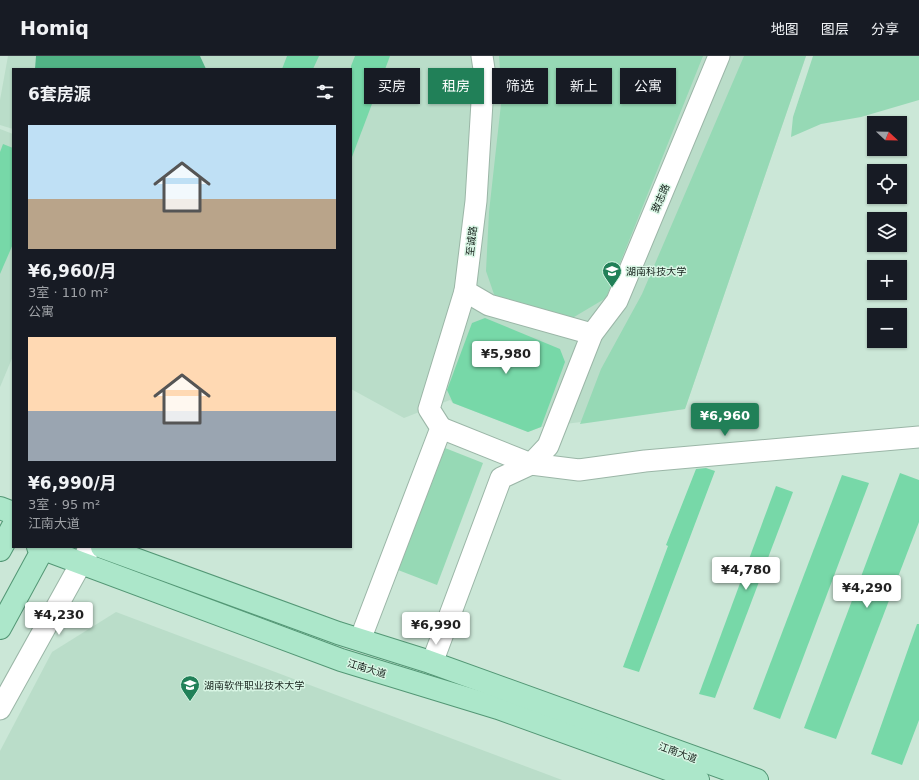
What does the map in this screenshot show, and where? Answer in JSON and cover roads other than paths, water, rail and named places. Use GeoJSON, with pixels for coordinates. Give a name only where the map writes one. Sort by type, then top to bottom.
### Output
{"type":"FeatureCollection","features":[{"type":"Feature","properties":{"kind":"main road"},"geometry":{"type":"LineString","coordinates":[[0,508],[12,513]]}},
{"type":"Feature","properties":{"kind":"main road","name":"江南大道"},"geometry":{"type":"LineString","coordinates":[[42,548],[85,555],[341,660],[498,708],[698,780]]}},
{"type":"Feature","properties":{"kind":"main road"},"geometry":{"type":"LineString","coordinates":[[0,628],[42,548]]}},
{"type":"Feature","properties":{"kind":"main road","name":"江南大道"},"geometry":{"type":"LineString","coordinates":[[105,548],[360,640],[432,663],[757,780]]}},
{"type":"Feature","properties":{"kind":"street","name":"至诚路"},"geometry":{"type":"LineString","coordinates":[[441,428],[429,409],[464,291],[476,201],[484,69],[482,56]]}},
{"type":"Feature","properties":{"kind":"street","name":"致志路"},"geometry":{"type":"LineString","coordinates":[[531,464],[548,446],[592,334],[617,301],[719,56]]}},
{"type":"Feature","properties":{"kind":"street"},"geometry":{"type":"LineString","coordinates":[[464,291],[489,305],[592,334]]}},
{"type":"Feature","properties":{"kind":"street"},"geometry":{"type":"LineString","coordinates":[[360,640],[441,428],[531,464],[579,470],[645,460],[919,438]]}},
{"type":"Feature","properties":{"kind":"street"},"geometry":{"type":"LineString","coordinates":[[432,663],[501,478],[531,464]]}},
{"type":"Feature","properties":{"kind":"street"},"geometry":{"type":"LineString","coordinates":[[0,709],[85,555]]}},
{"type":"Feature","properties":{"kind":"place","name":"湖南科技大学"},"geometry":{"type":"Point","coordinates":[612,288]}},
{"type":"Feature","properties":{"kind":"place","name":"湖南软件职业技术大学"},"geometry":{"type":"Point","coordinates":[190,702]}}]}
